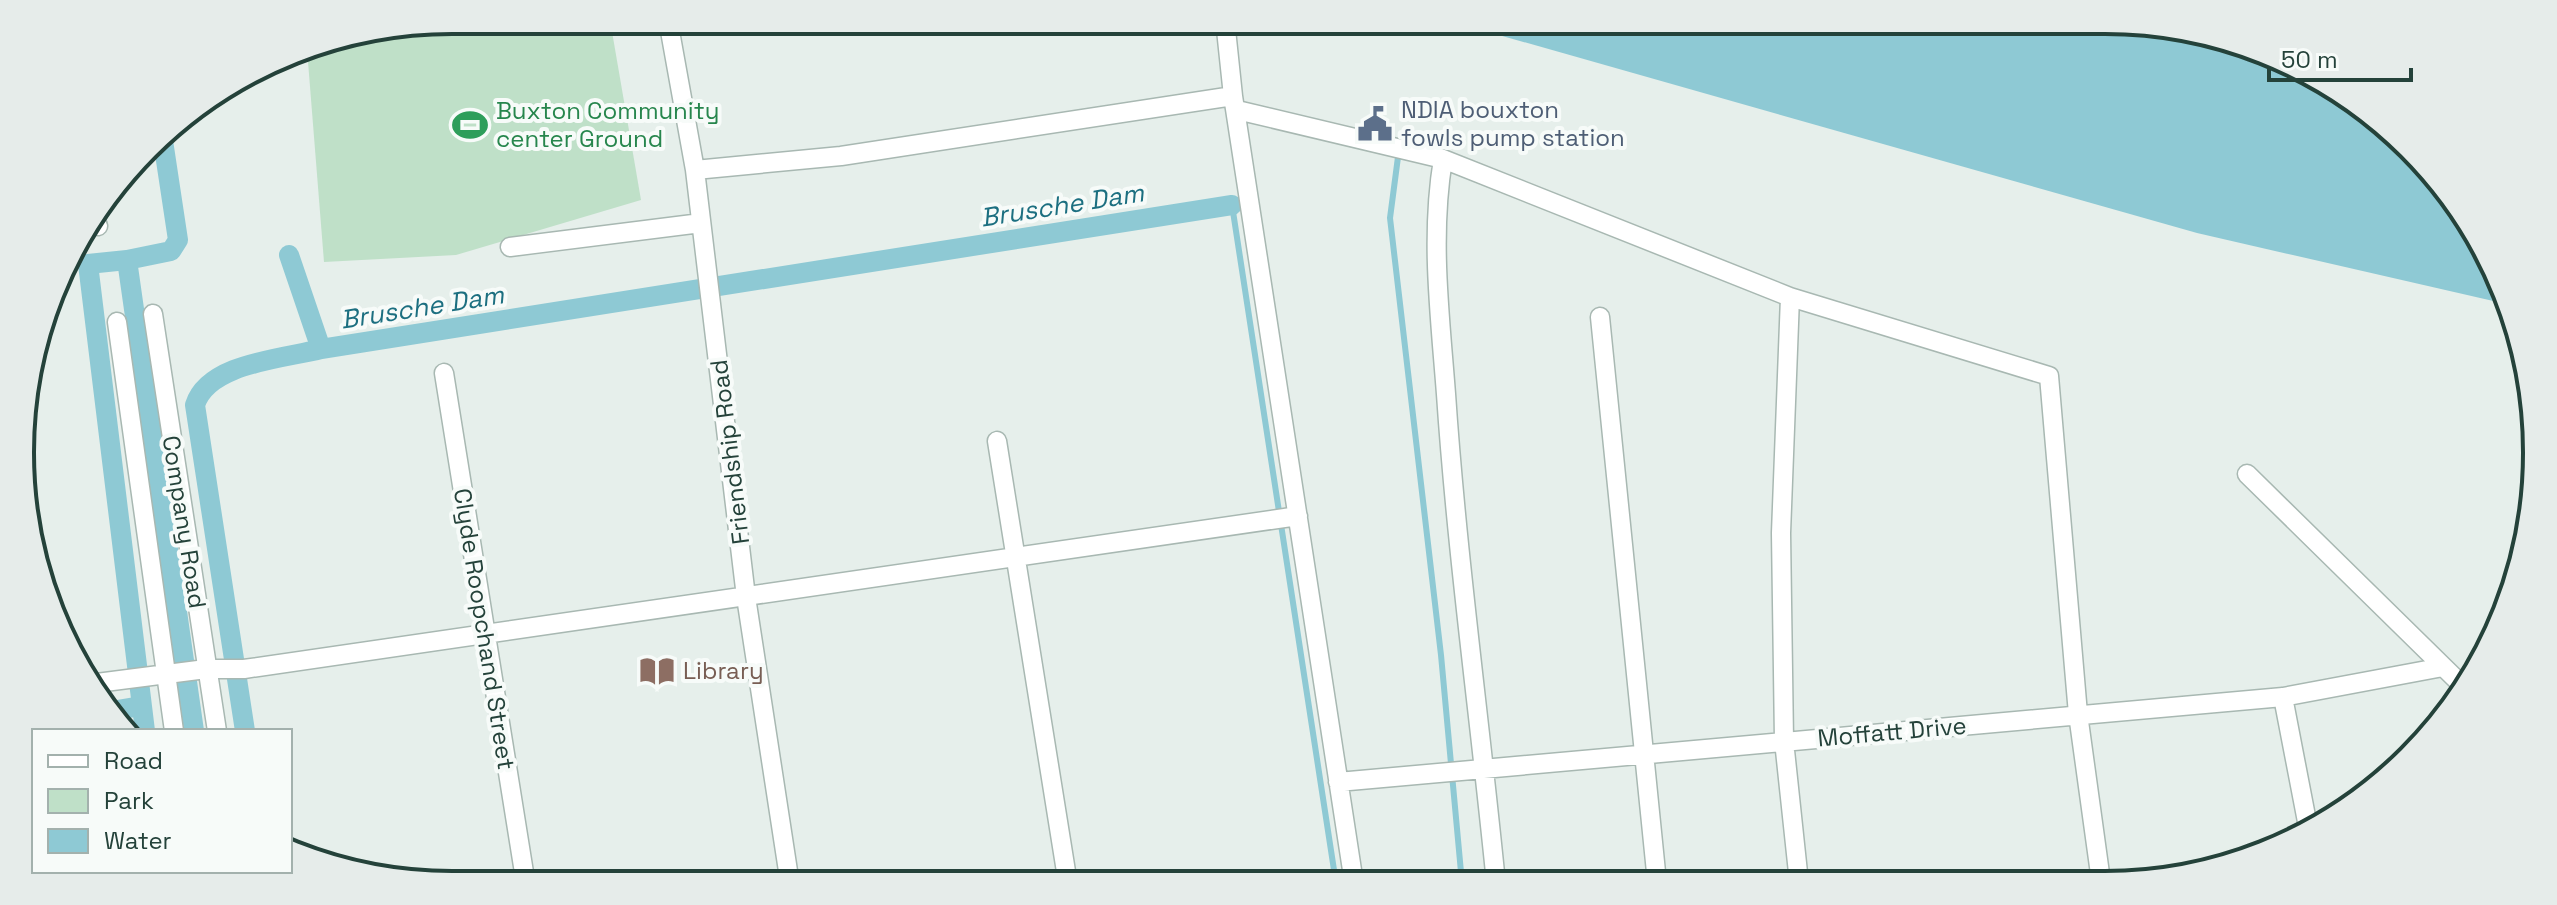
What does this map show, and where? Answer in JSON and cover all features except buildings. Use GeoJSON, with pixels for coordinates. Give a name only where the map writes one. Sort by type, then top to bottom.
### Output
{"type":"FeatureCollection","features":[{"type":"Feature","properties":{"kind":"street","name":"Friendship Road"},"geometry":{"type":"LineString","coordinates":[[671,34],[695,170],[746,597],[788,871]]}},
{"type":"Feature","properties":{"kind":"street"},"geometry":{"type":"LineString","coordinates":[[1227,34],[1293,516],[1352,871]]}},
{"type":"Feature","properties":{"kind":"street"},"geometry":{"type":"LineString","coordinates":[[695,170],[841,156],[1235,103],[1443,159],[1790,297],[2049,376],[2078,714],[2100,871]]}},
{"type":"Feature","properties":{"kind":"street"},"geometry":{"type":"LineString","coordinates":[[1443,159],[1436,203],[1434,250],[1478,769],[1494,871]]}},
{"type":"Feature","properties":{"kind":"street"},"geometry":{"type":"LineString","coordinates":[[510,247],[701,223]]}},
{"type":"Feature","properties":{"kind":"street"},"geometry":{"type":"LineString","coordinates":[[1790,297],[1781,533],[1784,741],[1798,871]]}},
{"type":"Feature","properties":{"kind":"street","name":"Company Road"},"geometry":{"type":"LineString","coordinates":[[153,314],[200,670],[216,729]]}},
{"type":"Feature","properties":{"kind":"street"},"geometry":{"type":"LineString","coordinates":[[1600,317],[1656,871]]}},
{"type":"Feature","properties":{"kind":"street","name":"Company Road"},"geometry":{"type":"LineString","coordinates":[[117,322],[174,729]]}},
{"type":"Feature","properties":{"kind":"street","name":"Clyde Roopchand Street"},"geometry":{"type":"LineString","coordinates":[[444,373],[483,635],[524,871]]}},
{"type":"Feature","properties":{"kind":"street"},"geometry":{"type":"LineString","coordinates":[[997,441],[1018,555],[1066,871]]}},
{"type":"Feature","properties":{"kind":"street"},"geometry":{"type":"LineString","coordinates":[[2247,474],[2456,679]]}},
{"type":"Feature","properties":{"kind":"street"},"geometry":{"type":"LineString","coordinates":[[103,682],[200,670],[235,671],[1293,516]]}},
{"type":"Feature","properties":{"kind":"street","name":"Moffatt Drive"},"geometry":{"type":"LineString","coordinates":[[1338,782],[2283,697],[2443,667]]}},
{"type":"Feature","properties":{"kind":"street"},"geometry":{"type":"LineString","coordinates":[[2283,697],[2307,819]]}},
{"type":"Feature","properties":{"kind":"green space","name":"Buxton Community center Ground"},"geometry":{"type":"Polygon","coordinates":[[[612,34],[641,200],[456,255],[324,262],[308,60],[371,42],[425,35],[612,34]]]}},
{"type":"Feature","properties":{"kind":"water"},"geometry":{"type":"Polygon","coordinates":[[[1495,34],[2104,34],[2159,38],[2213,48],[2290,77],[2337,105],[2380,138],[2437,198],[2467,243],[2495,301],[2197,233],[1495,34]]]}},
{"type":"Feature","properties":{"kind":"waterway"},"geometry":{"type":"LineString","coordinates":[[164,150],[178,240],[171,251],[127,260],[194,729]]}},
{"type":"Feature","properties":{"kind":"waterway"},"geometry":{"type":"LineString","coordinates":[[1398,157],[1390,218],[1441,655],[1461,871]]}},
{"type":"Feature","properties":{"kind":"waterway","name":"Brusche Dam"},"geometry":{"type":"LineString","coordinates":[[1232,205],[1334,871]]}},
{"type":"Feature","properties":{"kind":"waterway","name":"Brusche Dam"},"geometry":{"type":"LineString","coordinates":[[289,255],[321,349],[1232,205]]}},
{"type":"Feature","properties":{"kind":"waterway"},"geometry":{"type":"LineString","coordinates":[[127,260],[88,264],[145,729]]}},
{"type":"Feature","properties":{"kind":"waterway"},"geometry":{"type":"LineString","coordinates":[[245,729],[195,405],[203,391],[230,371],[321,349]]}},
{"type":"Feature","properties":{"kind":"waterway"},"geometry":{"type":"LineString","coordinates":[[122,709],[141,706]]}},
{"type":"Feature","properties":{"kind":"place","name":"NDIA bouxton fowls pump station"},"geometry":{"type":"Point","coordinates":[1375,124]}},
{"type":"Feature","properties":{"kind":"place","name":"Buxton Community center Ground"},"geometry":{"type":"Point","coordinates":[470,125]}},
{"type":"Feature","properties":{"kind":"place","name":"Library"},"geometry":{"type":"Point","coordinates":[657,671]}}]}
